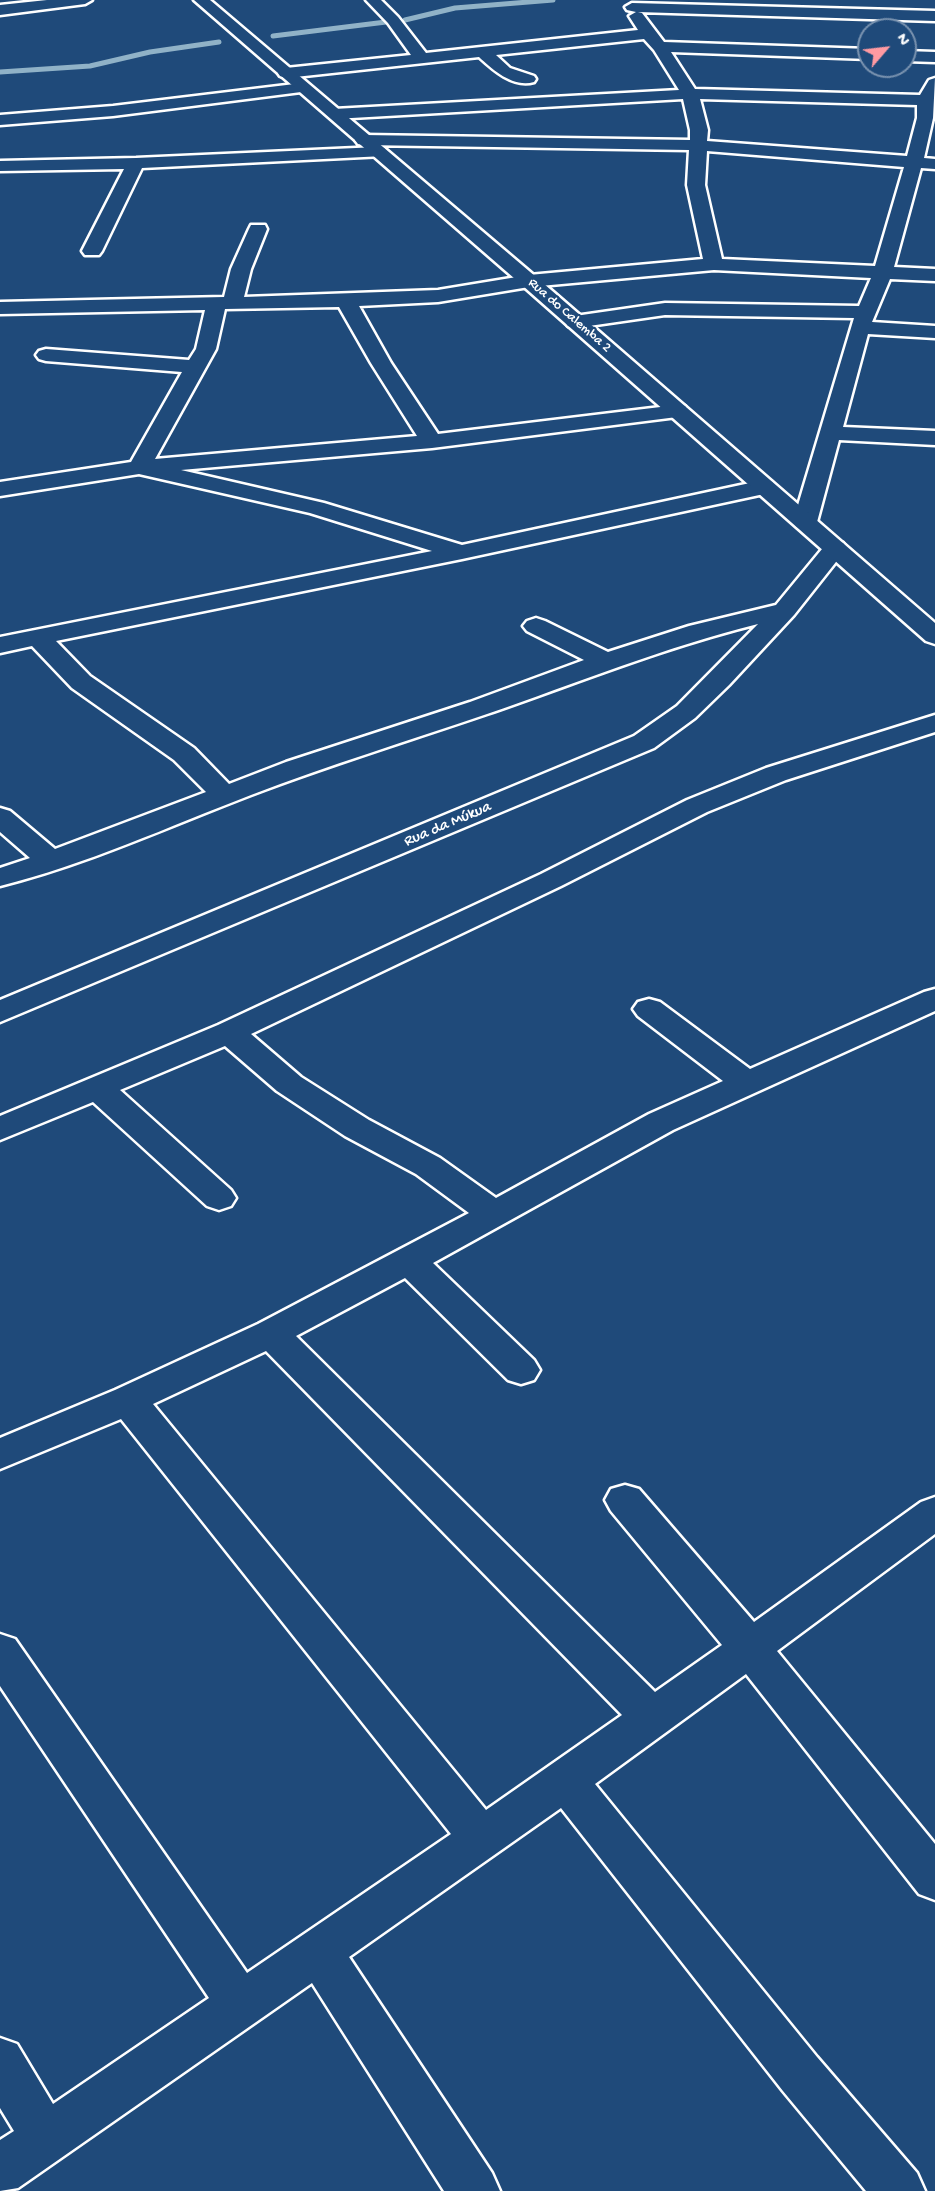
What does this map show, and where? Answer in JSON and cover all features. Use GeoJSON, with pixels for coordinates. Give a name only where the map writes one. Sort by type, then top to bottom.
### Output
{"type":"FeatureCollection","features":[{"type":"Feature","properties":{"kind":"street"},"geometry":{"type":"LineString","coordinates":[[0,10],[85,0]]}},
{"type":"Feature","properties":{"kind":"street","name":"Rua do Calemba 2"},"geometry":{"type":"LineString","coordinates":[[201,0],[529,281],[935,636]]}},
{"type":"Feature","properties":{"kind":"street"},"geometry":{"type":"LineString","coordinates":[[373,0],[393,20],[421,57]]}},
{"type":"Feature","properties":{"kind":"street"},"geometry":{"type":"LineString","coordinates":[[628,3],[935,16]]}},
{"type":"Feature","properties":{"kind":"street"},"geometry":{"type":"LineString","coordinates":[[628,3],[690,94],[699,130],[696,185],[714,264]]}},
{"type":"Feature","properties":{"kind":"street"},"geometry":{"type":"LineString","coordinates":[[286,73],[648,34]]}},
{"type":"Feature","properties":{"kind":"street"},"geometry":{"type":"LineString","coordinates":[[660,47],[857,54]]}},
{"type":"Feature","properties":{"kind":"street"},"geometry":{"type":"LineString","coordinates":[[482,51],[504,71],[528,79]]}},
{"type":"Feature","properties":{"kind":"street"},"geometry":{"type":"LineString","coordinates":[[917,56],[935,57]]}},
{"type":"Feature","properties":{"kind":"street"},"geometry":{"type":"LineString","coordinates":[[0,120],[157,106],[303,88]]}},
{"type":"Feature","properties":{"kind":"street"},"geometry":{"type":"LineString","coordinates":[[334,114],[690,94],[930,105],[883,271],[863,320],[805,522]]}},
{"type":"Feature","properties":{"kind":"street"},"geometry":{"type":"LineString","coordinates":[[364,140],[697,145],[935,164]]}},
{"type":"Feature","properties":{"kind":"street"},"geometry":{"type":"LineString","coordinates":[[0,166],[136,163],[378,152]]}},
{"type":"Feature","properties":{"kind":"street"},"geometry":{"type":"LineString","coordinates":[[92,251],[136,163]]}},
{"type":"Feature","properties":{"kind":"street"},"geometry":{"type":"LineString","coordinates":[[139,467],[206,349],[258,229]]}},
{"type":"Feature","properties":{"kind":"street"},"geometry":{"type":"LineString","coordinates":[[0,308],[346,301],[438,296],[529,281],[714,264],[935,275]]}},
{"type":"Feature","properties":{"kind":"street"},"geometry":{"type":"LineString","coordinates":[[346,301],[381,363],[432,441]]}},
{"type":"Feature","properties":{"kind":"street"},"geometry":{"type":"LineString","coordinates":[[575,322],[665,309],[697,308],[863,320],[935,332]]}},
{"type":"Feature","properties":{"kind":"street"},"geometry":{"type":"LineString","coordinates":[[46,355],[194,367]]}},
{"type":"Feature","properties":{"kind":"street"},"geometry":{"type":"LineString","coordinates":[[0,489],[139,467],[432,441],[678,411]]}},
{"type":"Feature","properties":{"kind":"street"},"geometry":{"type":"LineString","coordinates":[[831,433],[935,438]]}},
{"type":"Feature","properties":{"kind":"street"},"geometry":{"type":"LineString","coordinates":[[139,467],[316,508],[462,552]]}},
{"type":"Feature","properties":{"kind":"street"},"geometry":{"type":"LineString","coordinates":[[0,645],[462,552],[765,487]]}},
{"type":"Feature","properties":{"kind":"street","name":"Rua da Múkua"},"geometry":{"type":"LineString","coordinates":[[0,1012],[644,742],[686,712],[785,610],[835,548]]}},
{"type":"Feature","properties":{"kind":"street"},"geometry":{"type":"LineString","coordinates":[[0,877],[51,861],[296,768],[479,708],[606,661],[698,631],[785,610]]}},
{"type":"Feature","properties":{"kind":"street"},"geometry":{"type":"LineString","coordinates":[[536,626],[606,661]]}},
{"type":"Feature","properties":{"kind":"street"},"geometry":{"type":"LineString","coordinates":[[38,638],[81,682],[184,754],[226,796]]}},
{"type":"Feature","properties":{"kind":"street"},"geometry":{"type":"LineString","coordinates":[[0,1129],[229,1032],[551,880],[697,806],[776,774],[935,723]]}},
{"type":"Feature","properties":{"kind":"street"},"geometry":{"type":"LineString","coordinates":[[0,817],[51,861]]}},
{"type":"Feature","properties":{"kind":"street"},"geometry":{"type":"LineString","coordinates":[[0,1454],[128,1400],[271,1333],[409,1261],[661,1122],[935,999]]}},
{"type":"Feature","properties":{"kind":"street"},"geometry":{"type":"LineString","coordinates":[[649,1009],[747,1083]]}},
{"type":"Feature","properties":{"kind":"street"},"geometry":{"type":"LineString","coordinates":[[229,1032],[289,1084],[357,1128],[428,1166],[495,1214]]}},
{"type":"Feature","properties":{"kind":"street"},"geometry":{"type":"LineString","coordinates":[[98,1088],[219,1198]]}},
{"type":"Feature","properties":{"kind":"street"},"geometry":{"type":"LineString","coordinates":[[409,1261],[521,1370]]}},
{"type":"Feature","properties":{"kind":"street"},"geometry":{"type":"LineString","coordinates":[[271,1333],[652,1717]]}},
{"type":"Feature","properties":{"kind":"street"},"geometry":{"type":"LineString","coordinates":[[128,1400],[481,1838]]}},
{"type":"Feature","properties":{"kind":"street"},"geometry":{"type":"LineString","coordinates":[[625,1500],[751,1649],[935,1879]]}},
{"type":"Feature","properties":{"kind":"street"},"geometry":{"type":"LineString","coordinates":[[0,2170],[319,1952],[565,1780],[751,1649],[935,1513]]}},
{"type":"Feature","properties":{"kind":"street"},"geometry":{"type":"LineString","coordinates":[[0,1651],[241,2004]]}},
{"type":"Feature","properties":{"kind":"street"},"geometry":{"type":"LineString","coordinates":[[565,1780],[800,2074],[899,2191]]}},
{"type":"Feature","properties":{"kind":"street"},"geometry":{"type":"LineString","coordinates":[[319,1952],[474,2191]]}},
{"type":"Feature","properties":{"kind":"street"},"geometry":{"type":"LineString","coordinates":[[0,2061],[46,2139]]}},
{"type":"Feature","properties":{"kind":"waterway"},"geometry":{"type":"LineString","coordinates":[[405,20],[455,8],[553,0]]}},
{"type":"Feature","properties":{"kind":"waterway"},"geometry":{"type":"LineString","coordinates":[[273,36],[386,22]]}},
{"type":"Feature","properties":{"kind":"waterway"},"geometry":{"type":"LineString","coordinates":[[0,72],[90,66],[150,52],[219,42]]}}]}
